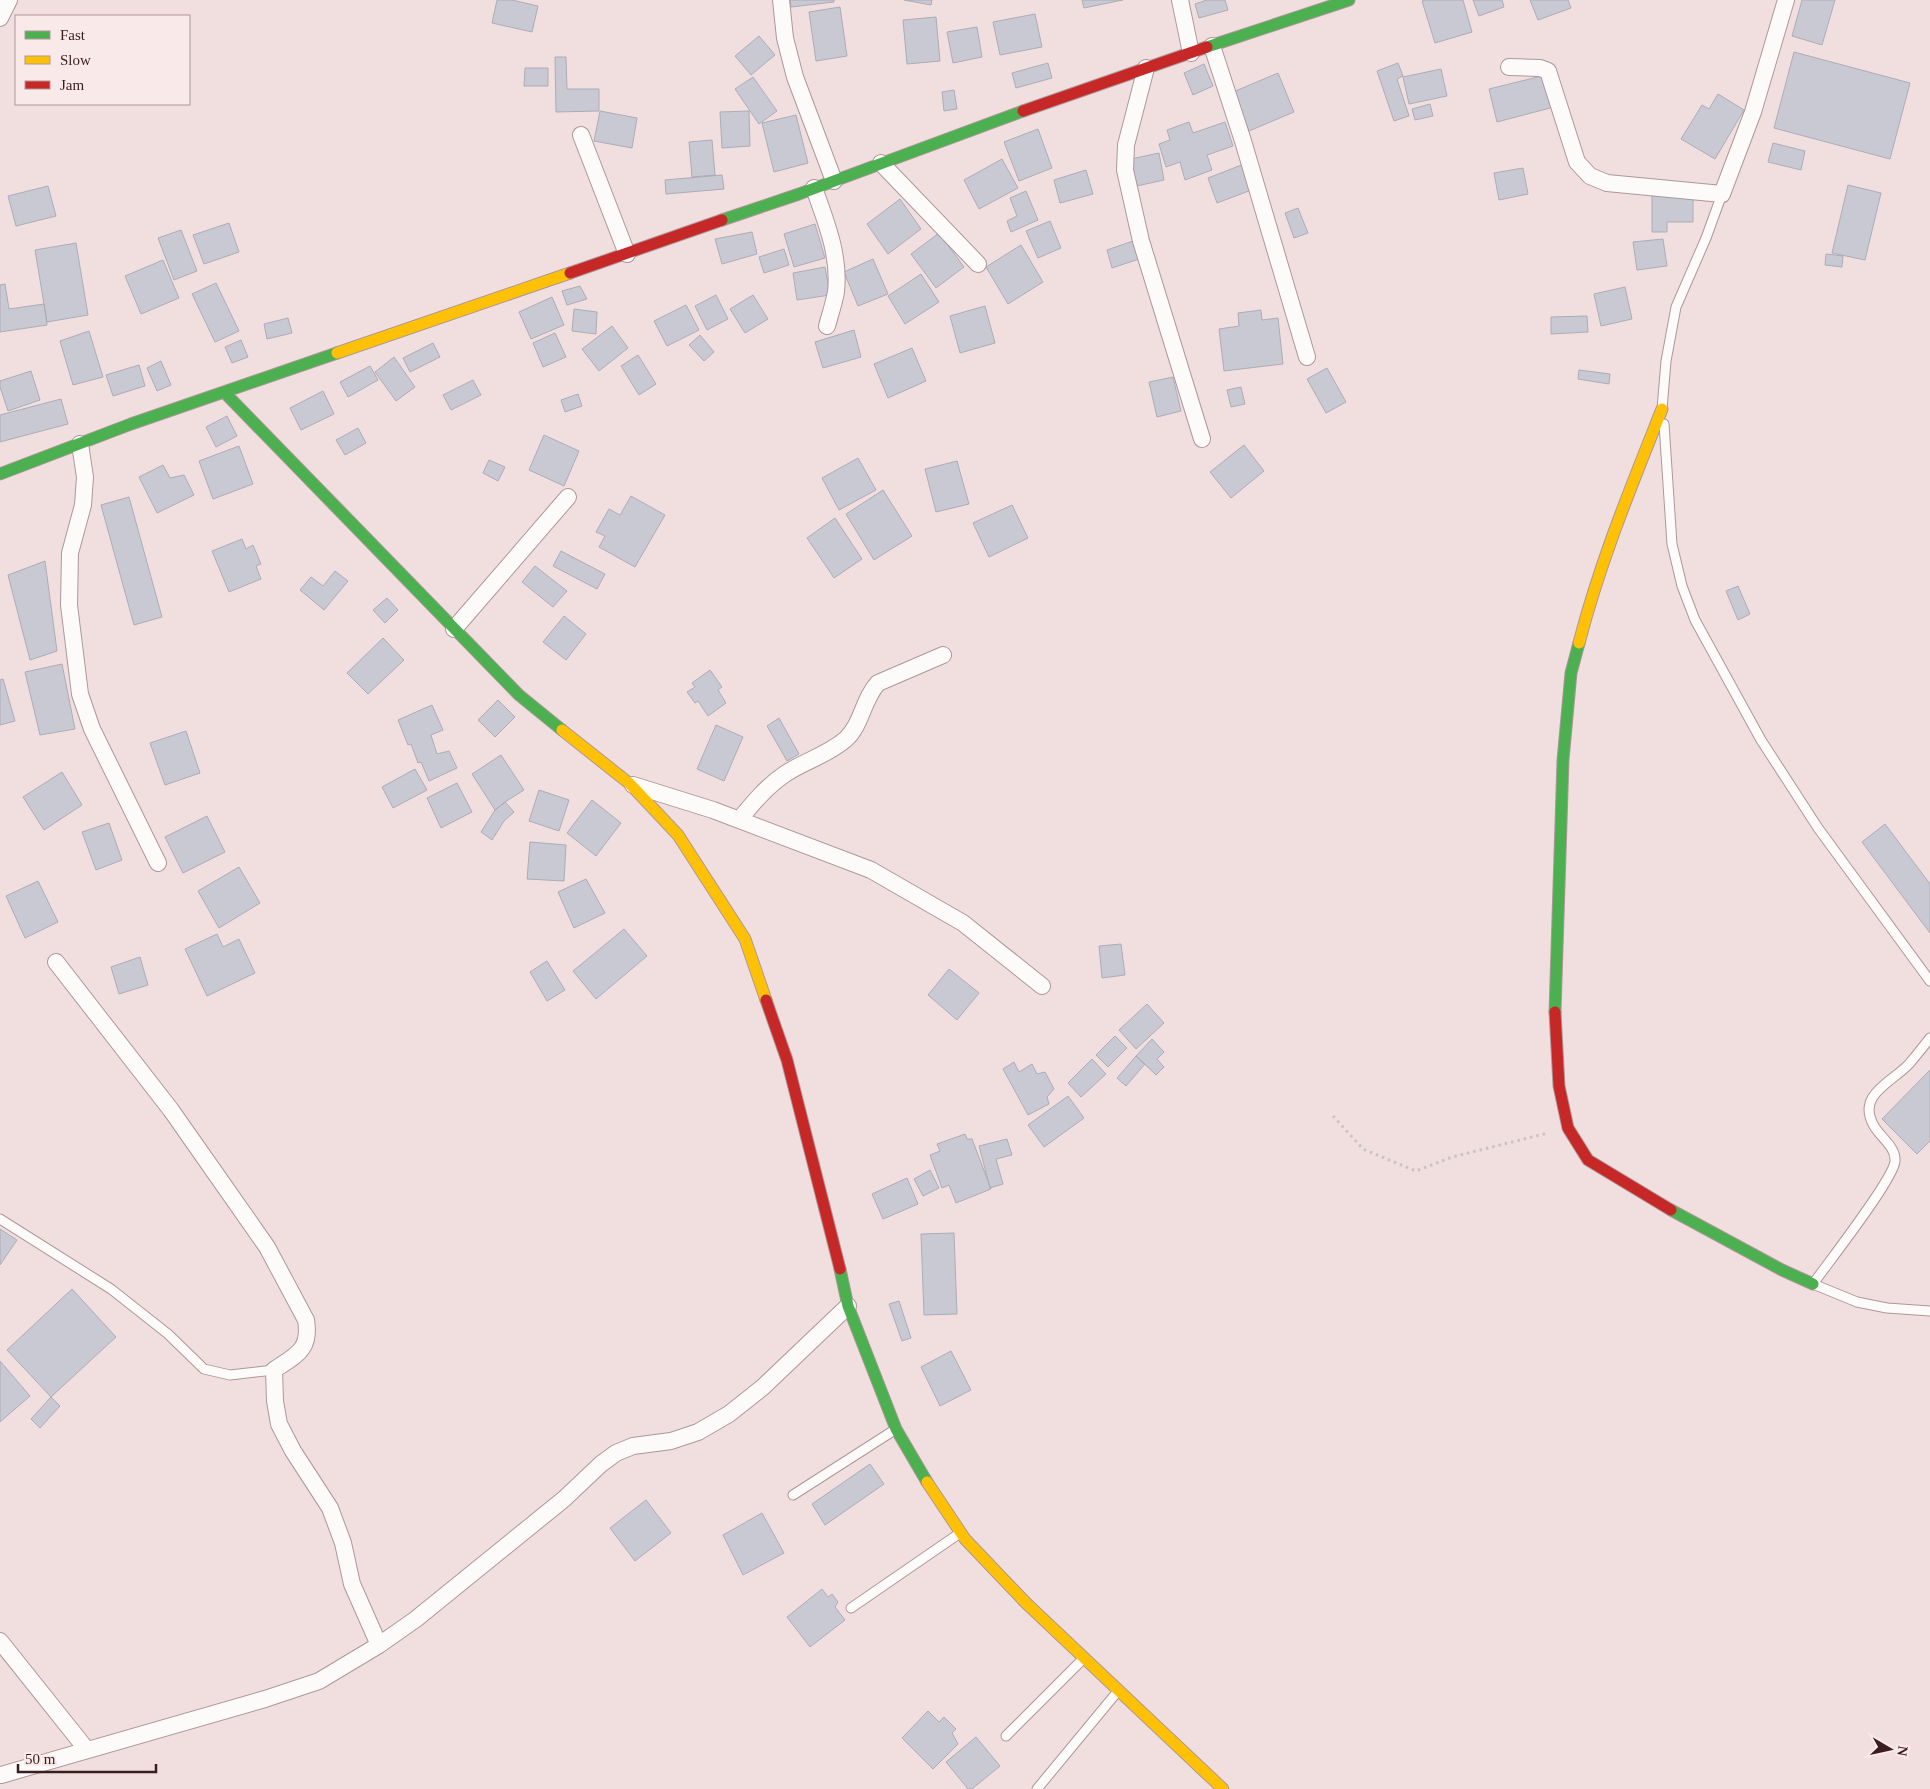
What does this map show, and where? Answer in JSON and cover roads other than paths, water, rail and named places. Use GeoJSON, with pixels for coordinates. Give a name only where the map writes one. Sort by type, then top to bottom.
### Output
{"type":"FeatureCollection","features":[{"type":"Feature","properties":{"kind":"street"},"geometry":{"type":"LineString","coordinates":[[0,18],[9,0]]}},
{"type":"Feature","properties":{"kind":"street"},"geometry":{"type":"LineString","coordinates":[[781,0],[785,38],[795,77],[834,181]]}},
{"type":"Feature","properties":{"kind":"street"},"geometry":{"type":"LineString","coordinates":[[1180,0],[1191,53]]}},
{"type":"Feature","properties":{"kind":"street"},"geometry":{"type":"LineString","coordinates":[[0,474],[131,424],[224,394],[834,181],[1070,93],[1349,0]]}},
{"type":"Feature","properties":{"kind":"street"},"geometry":{"type":"LineString","coordinates":[[1509,68],[1534,68],[1548,71],[1577,162],[1590,176],[1607,183],[1722,194],[1753,112],[1786,0]]}},
{"type":"Feature","properties":{"kind":"street"},"geometry":{"type":"LineString","coordinates":[[1212,46],[1243,140],[1307,357]]}},
{"type":"Feature","properties":{"kind":"street"},"geometry":{"type":"LineString","coordinates":[[1146,68],[1126,145],[1125,170],[1141,241],[1202,439]]}},
{"type":"Feature","properties":{"kind":"street"},"geometry":{"type":"LineString","coordinates":[[581,135],[627,254]]}},
{"type":"Feature","properties":{"kind":"street"},"geometry":{"type":"LineString","coordinates":[[881,163],[978,264]]}},
{"type":"Feature","properties":{"kind":"street"},"geometry":{"type":"LineString","coordinates":[[814,188],[832,237],[837,273],[836,293],[827,326]]}},
{"type":"Feature","properties":{"kind":"street"},"geometry":{"type":"LineString","coordinates":[[224,394],[519,695],[630,784],[678,835],[744,939],[787,1060],[835,1243],[848,1306],[896,1429],[961,1532],[1026,1603],[1223,1789]]}},
{"type":"Feature","properties":{"kind":"street"},"geometry":{"type":"LineString","coordinates":[[1662,408],[1622,508],[1592,592],[1571,673],[1563,760],[1555,1009],[1559,1086],[1568,1128],[1588,1160],[1660,1204],[1782,1270],[1813,1284]]}},
{"type":"Feature","properties":{"kind":"street"},"geometry":{"type":"LineString","coordinates":[[80,444],[85,477],[83,505],[70,553],[69,605],[80,694],[92,729],[158,864]]}},
{"type":"Feature","properties":{"kind":"street"},"geometry":{"type":"LineString","coordinates":[[454,629],[568,497]]}},
{"type":"Feature","properties":{"kind":"street"},"geometry":{"type":"LineString","coordinates":[[739,820],[763,791],[786,773],[848,738],[858,724],[871,691],[878,683],[943,655]]}},
{"type":"Feature","properties":{"kind":"street"},"geometry":{"type":"LineString","coordinates":[[630,784],[739,820],[871,870],[964,923],[1042,986]]}},
{"type":"Feature","properties":{"kind":"street"},"geometry":{"type":"LineString","coordinates":[[56,962],[171,1110],[271,1255],[306,1320],[308,1334],[304,1347],[295,1356],[274,1370],[275,1400],[279,1424],[293,1451],[330,1508],[344,1543],[352,1584],[379,1645]]}},
{"type":"Feature","properties":{"kind":"street"},"geometry":{"type":"LineString","coordinates":[[1,1775],[265,1699],[319,1681],[416,1620],[564,1499],[616,1453],[633,1446],[671,1441],[698,1432],[729,1414],[762,1387],[848,1306]]}},
{"type":"Feature","properties":{"kind":"street"},"geometry":{"type":"LineString","coordinates":[[0,1642],[87,1750]]}},
{"type":"Feature","properties":{"kind":"lane"},"geometry":{"type":"LineString","coordinates":[[1722,194],[1706,238],[1676,307],[1666,361],[1662,408],[1672,544],[1682,586],[1695,620],[1766,748],[1818,828],[1930,981]]}},
{"type":"Feature","properties":{"kind":"lane"},"geometry":{"type":"LineString","coordinates":[[1930,1038],[1908,1065],[1873,1094],[1869,1107],[1873,1125],[1894,1152],[1895,1163],[1884,1186],[1813,1284],[1857,1302],[1887,1308],[1930,1310]]}},
{"type":"Feature","properties":{"kind":"lane"},"geometry":{"type":"LineString","coordinates":[[0,1218],[111,1289],[168,1334],[204,1368],[230,1375],[274,1370]]}},
{"type":"Feature","properties":{"kind":"lane"},"geometry":{"type":"LineString","coordinates":[[793,1495],[896,1429]]}},
{"type":"Feature","properties":{"kind":"lane"},"geometry":{"type":"LineString","coordinates":[[851,1608],[961,1532]]}},
{"type":"Feature","properties":{"kind":"lane"},"geometry":{"type":"LineString","coordinates":[[1006,1736],[1084,1658]]}},
{"type":"Feature","properties":{"kind":"lane"},"geometry":{"type":"LineString","coordinates":[[1037,1789],[1118,1690]]}}]}
